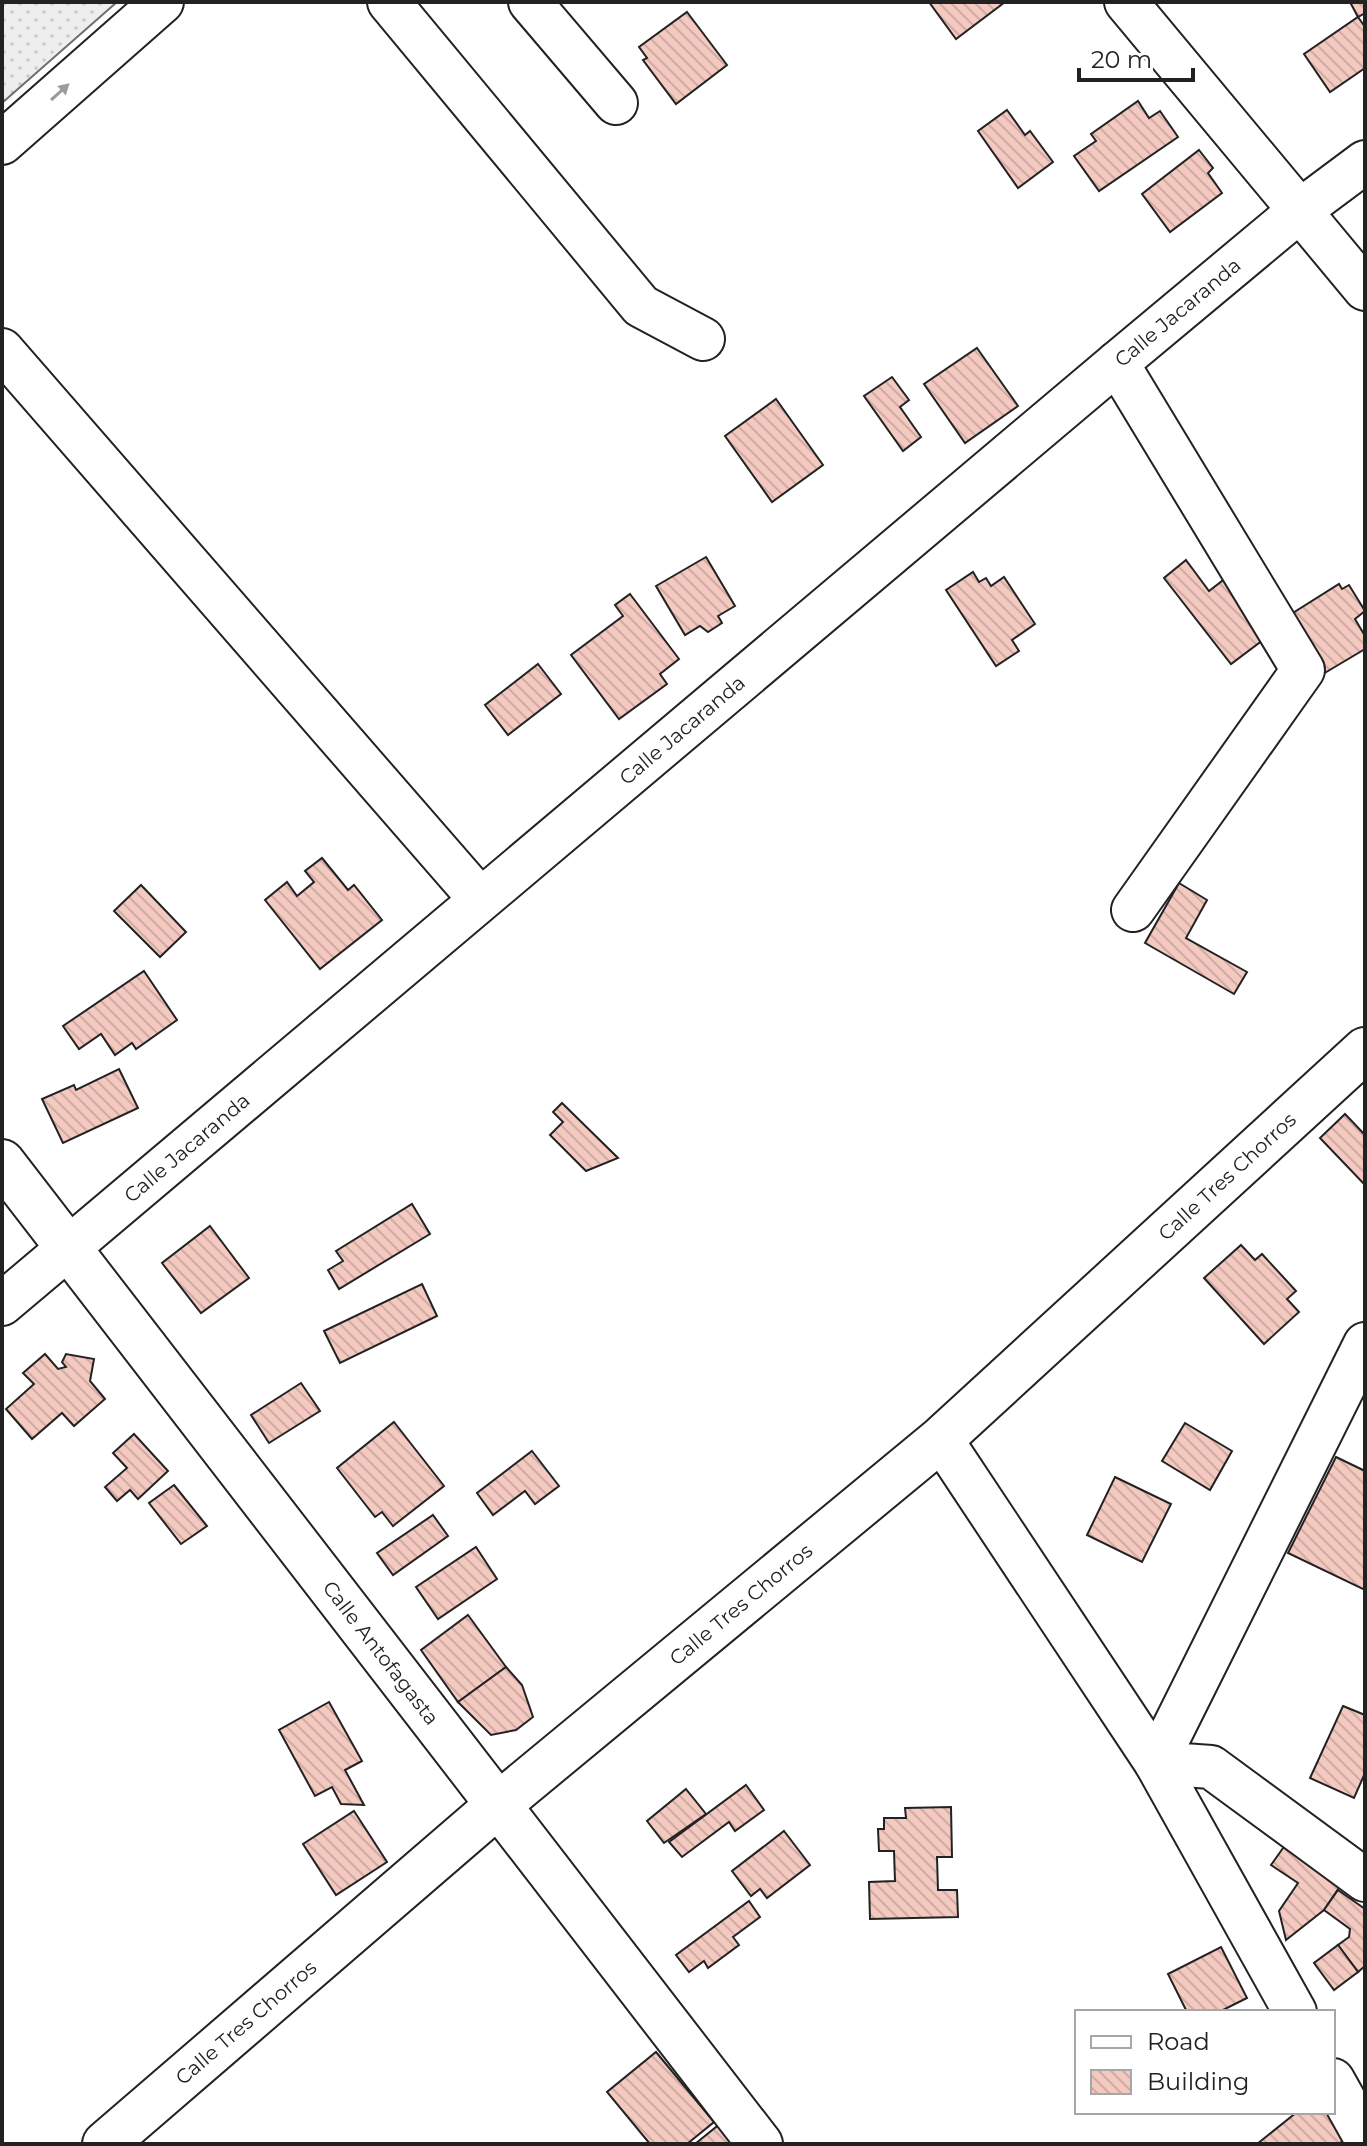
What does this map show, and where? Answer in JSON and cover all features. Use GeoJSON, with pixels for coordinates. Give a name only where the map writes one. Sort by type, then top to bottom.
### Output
{"type":"FeatureCollection","features":[{"type":"Feature","properties":{"kind":"main road","name":"Calle Tres Chorros"},"geometry":{"type":"LineString","coordinates":[[105,2144],[497,1806],[941,1439],[1365,1050]]}},
{"type":"Feature","properties":{"kind":"main road","name":"Calle Antofagasta"},"geometry":{"type":"LineString","coordinates":[[2,1162],[760,2144]]}},
{"type":"Feature","properties":{"kind":"street"},"geometry":{"type":"LineString","coordinates":[[2,143],[162,2]]}},
{"type":"Feature","properties":{"kind":"street"},"geometry":{"type":"LineString","coordinates":[[389,2],[641,306],[703,339]]}},
{"type":"Feature","properties":{"kind":"street"},"geometry":{"type":"LineString","coordinates":[[530,2],[616,103]]}},
{"type":"Feature","properties":{"kind":"street"},"geometry":{"type":"LineString","coordinates":[[1126,2],[1365,289]]}},
{"type":"Feature","properties":{"kind":"street","name":"Calle Jacaranda"},"geometry":{"type":"LineString","coordinates":[[2,1304],[479,898],[1117,363],[1298,212],[1365,162]]}},
{"type":"Feature","properties":{"kind":"street"},"geometry":{"type":"LineString","coordinates":[[2,350],[479,898]]}},
{"type":"Feature","properties":{"kind":"street"},"geometry":{"type":"LineString","coordinates":[[1117,363],[1303,670],[1133,910]]}},
{"type":"Feature","properties":{"kind":"street"},"geometry":{"type":"LineString","coordinates":[[1156,1763],[1365,1344]]}},
{"type":"Feature","properties":{"kind":"street"},"geometry":{"type":"LineString","coordinates":[[941,1439],[1156,1763],[1294,2010]]}},
{"type":"Feature","properties":{"kind":"street"},"geometry":{"type":"LineString","coordinates":[[1156,1763],[1211,1767],[1365,1880]]}},
{"type":"Feature","properties":{"kind":"street"},"geometry":{"type":"LineString","coordinates":[[1335,2084],[1365,2137]]}},
{"type":"Feature","properties":{"kind":"shaded area"},"geometry":{"type":"Polygon","coordinates":[[[2,2],[117,2],[2,103],[2,2]]]}},
{"type":"Feature","properties":{"kind":"building"},"geometry":{"type":"Polygon","coordinates":[[[929,2],[1005,2],[956,39],[929,2]]]}},
{"type":"Feature","properties":{"kind":"building"},"geometry":{"type":"Polygon","coordinates":[[[1350,2],[1365,2],[1365,13],[1358,17],[1350,2]]]}},
{"type":"Feature","properties":{"kind":"building"},"geometry":{"type":"Polygon","coordinates":[[[687,12],[727,65],[676,104],[643,60],[647,58],[639,47],[687,12]]]}},
{"type":"Feature","properties":{"kind":"building"},"geometry":{"type":"Polygon","coordinates":[[[1358,17],[1365,27],[1365,68],[1330,92],[1304,54],[1358,17]]]}},
{"type":"Feature","properties":{"kind":"building"},"geometry":{"type":"Polygon","coordinates":[[[1138,101],[1149,118],[1160,111],[1178,137],[1099,191],[1074,156],[1096,141],[1091,134],[1138,101]]]}},
{"type":"Feature","properties":{"kind":"building"},"geometry":{"type":"Polygon","coordinates":[[[1007,110],[1025,135],[1030,131],[1053,162],[1018,188],[978,131],[1007,110]]]}},
{"type":"Feature","properties":{"kind":"building"},"geometry":{"type":"Polygon","coordinates":[[[1199,150],[1213,168],[1208,173],[1222,193],[1170,232],[1142,194],[1199,150]]]}},
{"type":"Feature","properties":{"kind":"building"},"geometry":{"type":"Polygon","coordinates":[[[977,348],[1018,406],[965,443],[924,384],[977,348]]]}},
{"type":"Feature","properties":{"kind":"building"},"geometry":{"type":"Polygon","coordinates":[[[892,377],[909,400],[900,407],[921,437],[903,451],[864,396],[892,377]]]}},
{"type":"Feature","properties":{"kind":"building"},"geometry":{"type":"Polygon","coordinates":[[[776,399],[823,465],[772,502],[725,436],[776,399]]]}},
{"type":"Feature","properties":{"kind":"building"},"geometry":{"type":"Polygon","coordinates":[[[706,557],[735,606],[718,616],[722,623],[708,632],[700,626],[685,635],[656,586],[706,557]]]}},
{"type":"Feature","properties":{"kind":"building"},"geometry":{"type":"Polygon","coordinates":[[[1186,560],[1209,591],[1231,574],[1275,631],[1231,664],[1164,578],[1186,560]]]}},
{"type":"Feature","properties":{"kind":"building"},"geometry":{"type":"Polygon","coordinates":[[[973,572],[979,582],[986,578],[991,586],[1004,577],[1035,624],[1012,640],[1019,651],[996,666],[946,590],[973,572]]]}},
{"type":"Feature","properties":{"kind":"building"},"geometry":{"type":"Polygon","coordinates":[[[1339,584],[1342,589],[1349,585],[1365,611],[1355,619],[1365,636],[1365,649],[1323,674],[1288,616],[1339,584]]]}},
{"type":"Feature","properties":{"kind":"building"},"geometry":{"type":"Polygon","coordinates":[[[630,594],[679,659],[660,674],[667,684],[619,719],[571,655],[623,616],[615,605],[630,594]]]}},
{"type":"Feature","properties":{"kind":"building"},"geometry":{"type":"Polygon","coordinates":[[[538,664],[561,694],[508,735],[485,705],[538,664]]]}},
{"type":"Feature","properties":{"kind":"building"},"geometry":{"type":"Polygon","coordinates":[[[322,858],[348,890],[354,885],[382,920],[320,969],[265,900],[287,882],[297,896],[314,882],[305,871],[322,858]]]}},
{"type":"Feature","properties":{"kind":"building"},"geometry":{"type":"Polygon","coordinates":[[[1179,883],[1207,900],[1186,938],[1247,972],[1234,994],[1145,943],[1179,883]]]}},
{"type":"Feature","properties":{"kind":"building"},"geometry":{"type":"Polygon","coordinates":[[[141,885],[186,932],[160,957],[114,911],[141,885]]]}},
{"type":"Feature","properties":{"kind":"building"},"geometry":{"type":"Polygon","coordinates":[[[144,971],[177,1020],[136,1049],[132,1043],[115,1055],[101,1034],[79,1049],[63,1026],[144,971]]]}},
{"type":"Feature","properties":{"kind":"building"},"geometry":{"type":"Polygon","coordinates":[[[119,1069],[138,1108],[63,1143],[42,1099],[74,1085],[76,1090],[119,1069]]]}},
{"type":"Feature","properties":{"kind":"building"},"geometry":{"type":"Polygon","coordinates":[[[562,1103],[618,1158],[586,1171],[550,1135],[563,1122],[553,1112],[562,1103]]]}},
{"type":"Feature","properties":{"kind":"building"},"geometry":{"type":"Polygon","coordinates":[[[1345,1114],[1365,1135],[1365,1185],[1320,1138],[1345,1114]]]}},
{"type":"Feature","properties":{"kind":"building"},"geometry":{"type":"Polygon","coordinates":[[[412,1204],[430,1234],[339,1289],[328,1270],[343,1261],[336,1251],[412,1204]]]}},
{"type":"Feature","properties":{"kind":"building"},"geometry":{"type":"Polygon","coordinates":[[[210,1226],[249,1278],[201,1313],[162,1263],[210,1226]]]}},
{"type":"Feature","properties":{"kind":"building"},"geometry":{"type":"Polygon","coordinates":[[[1241,1245],[1255,1260],[1262,1254],[1296,1291],[1287,1299],[1299,1312],[1264,1344],[1204,1278],[1241,1245]]]}},
{"type":"Feature","properties":{"kind":"building"},"geometry":{"type":"Polygon","coordinates":[[[422,1284],[437,1316],[340,1363],[324,1331],[422,1284]]]}},
{"type":"Feature","properties":{"kind":"building"},"geometry":{"type":"Polygon","coordinates":[[[45,1354],[58,1369],[66,1367],[62,1362],[66,1354],[94,1359],[90,1381],[105,1399],[74,1426],[62,1413],[32,1439],[6,1409],[34,1384],[23,1373],[45,1354]]]}},
{"type":"Feature","properties":{"kind":"building"},"geometry":{"type":"Polygon","coordinates":[[[301,1383],[320,1411],[269,1443],[251,1415],[301,1383]]]}},
{"type":"Feature","properties":{"kind":"building"},"geometry":{"type":"Polygon","coordinates":[[[394,1422],[444,1486],[393,1526],[382,1512],[375,1517],[337,1468],[394,1422]]]}},
{"type":"Feature","properties":{"kind":"building"},"geometry":{"type":"Polygon","coordinates":[[[1185,1423],[1232,1451],[1210,1490],[1162,1461],[1185,1423]]]}},
{"type":"Feature","properties":{"kind":"building"},"geometry":{"type":"Polygon","coordinates":[[[134,1434],[168,1471],[138,1499],[130,1490],[117,1501],[105,1487],[127,1468],[113,1453],[134,1434]]]}},
{"type":"Feature","properties":{"kind":"building"},"geometry":{"type":"Polygon","coordinates":[[[532,1451],[559,1486],[535,1504],[525,1491],[493,1515],[477,1493],[532,1451]]]}},
{"type":"Feature","properties":{"kind":"building"},"geometry":{"type":"Polygon","coordinates":[[[1336,1457],[1365,1471],[1365,1590],[1288,1553],[1336,1457]]]}},
{"type":"Feature","properties":{"kind":"building"},"geometry":{"type":"Polygon","coordinates":[[[1115,1477],[1171,1504],[1142,1562],[1087,1535],[1115,1477]]]}},
{"type":"Feature","properties":{"kind":"building"},"geometry":{"type":"Polygon","coordinates":[[[174,1485],[207,1526],[181,1544],[149,1503],[174,1485]]]}},
{"type":"Feature","properties":{"kind":"building"},"geometry":{"type":"Polygon","coordinates":[[[433,1515],[448,1536],[393,1575],[377,1553],[433,1515]]]}},
{"type":"Feature","properties":{"kind":"building"},"geometry":{"type":"Polygon","coordinates":[[[476,1547],[497,1579],[438,1619],[416,1587],[476,1547]]]}},
{"type":"Feature","properties":{"kind":"building"},"geometry":{"type":"Polygon","coordinates":[[[468,1615],[506,1667],[458,1702],[421,1650],[468,1615]]]}},
{"type":"Feature","properties":{"kind":"building"},"geometry":{"type":"Polygon","coordinates":[[[506,1667],[522,1685],[533,1717],[516,1730],[491,1735],[458,1702],[506,1667]]]}},
{"type":"Feature","properties":{"kind":"building"},"geometry":{"type":"Polygon","coordinates":[[[329,1702],[362,1761],[345,1770],[364,1805],[341,1804],[332,1787],[315,1796],[279,1730],[329,1702]]]}},
{"type":"Feature","properties":{"kind":"building"},"geometry":{"type":"Polygon","coordinates":[[[1343,1706],[1365,1715],[1365,1773],[1354,1798],[1310,1778],[1343,1706]]]}},
{"type":"Feature","properties":{"kind":"building"},"geometry":{"type":"Polygon","coordinates":[[[746,1785],[764,1810],[735,1831],[729,1822],[682,1857],[669,1842],[746,1785]]]}},
{"type":"Feature","properties":{"kind":"building"},"geometry":{"type":"Polygon","coordinates":[[[686,1789],[706,1814],[664,1843],[647,1821],[686,1789]]]}},
{"type":"Feature","properties":{"kind":"building"},"geometry":{"type":"Polygon","coordinates":[[[951,1807],[952,1857],[937,1857],[938,1890],[957,1890],[958,1917],[870,1919],[869,1882],[895,1881],[894,1851],[879,1851],[878,1829],[884,1829],[884,1818],[906,1818],[905,1808],[951,1807]]]}},
{"type":"Feature","properties":{"kind":"building"},"geometry":{"type":"Polygon","coordinates":[[[354,1811],[387,1862],[336,1895],[303,1844],[354,1811]]]}},
{"type":"Feature","properties":{"kind":"building"},"geometry":{"type":"Polygon","coordinates":[[[784,1831],[810,1865],[767,1898],[760,1889],[751,1896],[732,1871],[784,1831]]]}},
{"type":"Feature","properties":{"kind":"building"},"geometry":{"type":"Polygon","coordinates":[[[1288,1841],[1345,1879],[1324,1910],[1286,1940],[1279,1911],[1298,1883],[1271,1865],[1288,1841]]]}},
{"type":"Feature","properties":{"kind":"building"},"geometry":{"type":"Polygon","coordinates":[[[1338,1890],[1365,1909],[1365,1966],[1358,1972],[1338,1945],[1349,1937],[1350,1929],[1324,1910],[1338,1890]]]}},
{"type":"Feature","properties":{"kind":"building"},"geometry":{"type":"Polygon","coordinates":[[[749,1901],[760,1917],[733,1937],[739,1945],[708,1968],[704,1961],[689,1972],[676,1955],[749,1901]]]}},
{"type":"Feature","properties":{"kind":"building"},"geometry":{"type":"Polygon","coordinates":[[[1338,1945],[1358,1972],[1334,1990],[1314,1963],[1338,1945]]]}},
{"type":"Feature","properties":{"kind":"building"},"geometry":{"type":"Polygon","coordinates":[[[1221,1947],[1247,1998],[1223,2010],[1186,2010],[1168,1974],[1221,1947]]]}},
{"type":"Feature","properties":{"kind":"building"},"geometry":{"type":"Polygon","coordinates":[[[656,2052],[714,2122],[687,2144],[650,2144],[607,2092],[656,2052]]]}},
{"type":"Feature","properties":{"kind":"building"},"geometry":{"type":"Polygon","coordinates":[[[1294,2114],[1328,2114],[1346,2138],[1339,2144],[1257,2144],[1294,2114]]]}},
{"type":"Feature","properties":{"kind":"building"},"geometry":{"type":"Polygon","coordinates":[[[721,2123],[739,2144],[695,2144],[721,2123]]]}}]}
